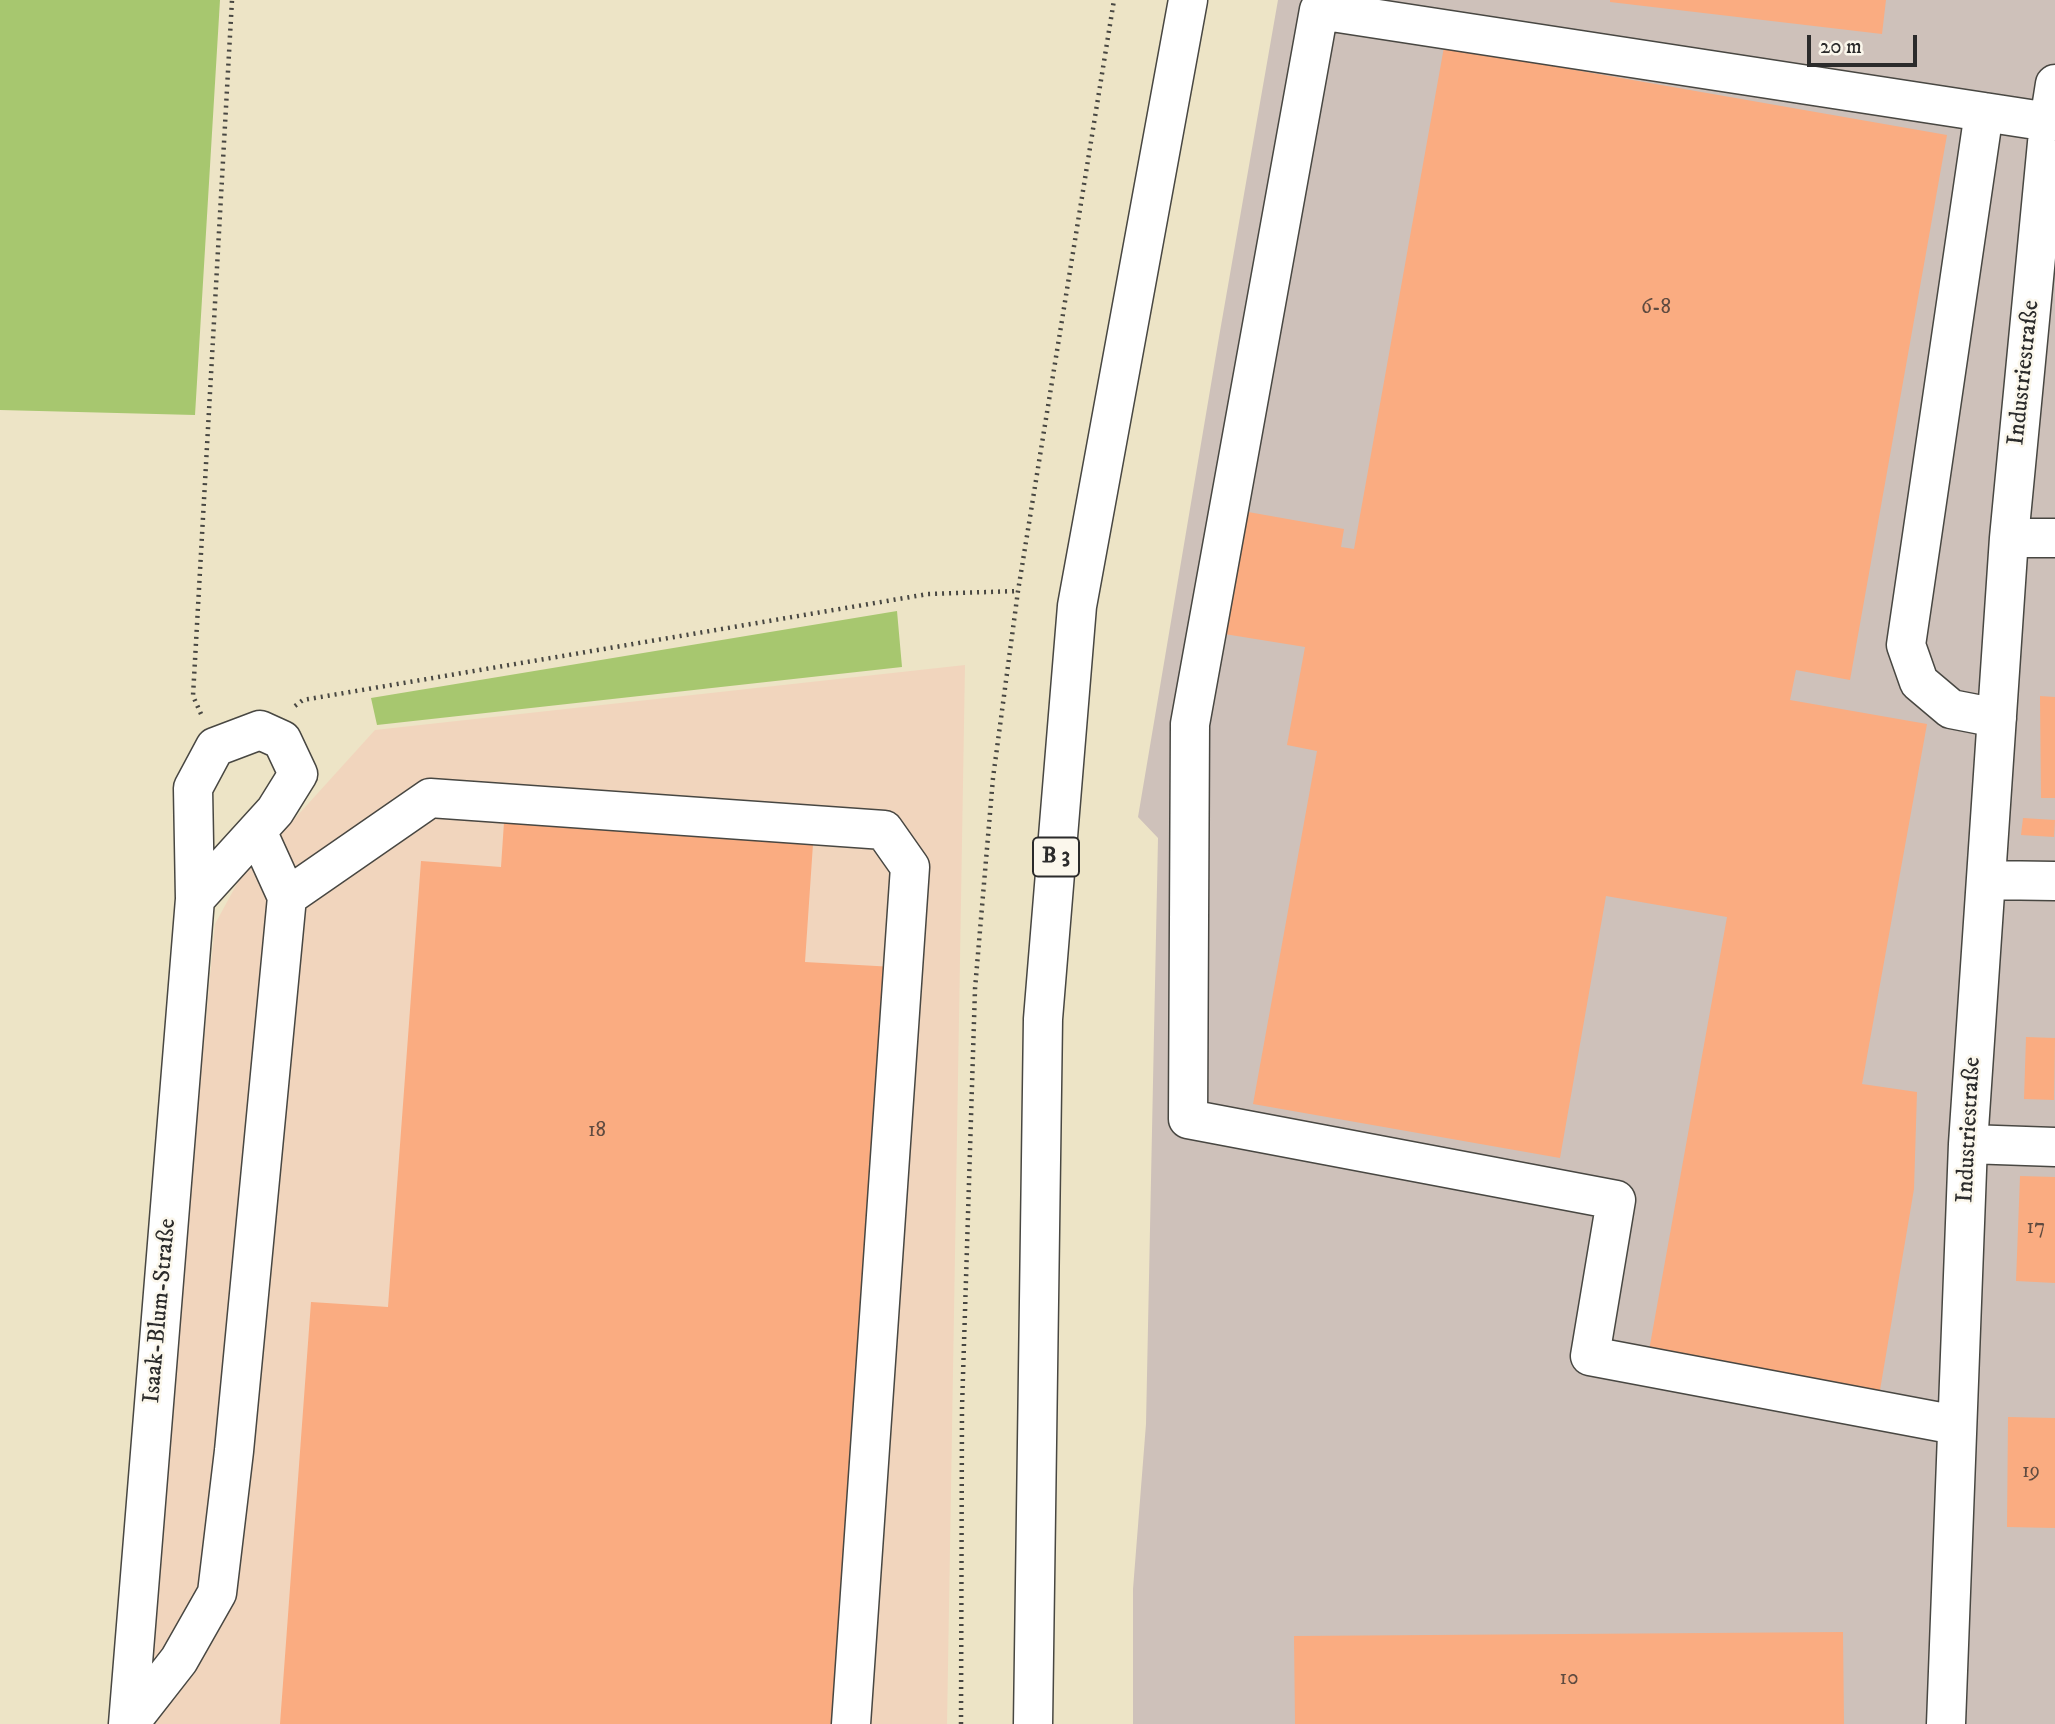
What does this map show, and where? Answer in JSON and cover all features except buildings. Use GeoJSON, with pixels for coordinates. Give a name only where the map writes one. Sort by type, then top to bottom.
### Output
{"type":"FeatureCollection","features":[{"type":"Feature","properties":{"kind":"street","name":"B 3"},"geometry":{"type":"LineString","coordinates":[[1033,1724],[1043,1019],[1077,606],[1188,0]]}},
{"type":"Feature","properties":{"kind":"street"},"geometry":{"type":"LineString","coordinates":[[1956,1425],[1590,1356],[1616,1200],[1188,1119],[1191,724],[1318,10],[2049,122]]}},
{"type":"Feature","properties":{"kind":"street","name":"Industriestraße"},"geometry":{"type":"LineString","coordinates":[[1946,1724],[1968,1144],[2009,537],[2049,122],[2055,84]]}},
{"type":"Feature","properties":{"kind":"street"},"geometry":{"type":"LineString","coordinates":[[1984,112],[1906,645],[1919,681],[1951,709],[1997,718]]}},
{"type":"Feature","properties":{"kind":"street"},"geometry":{"type":"LineString","coordinates":[[2009,537],[2055,538]]}},
{"type":"Feature","properties":{"kind":"street"},"geometry":{"type":"LineString","coordinates":[[195,899],[275,811],[298,774],[282,740],[260,730],[215,747]]}},
{"type":"Feature","properties":{"kind":"street","name":"Isaak-Blum-Straße"},"geometry":{"type":"LineString","coordinates":[[128,1724],[195,899],[193,788],[215,747]]}},
{"type":"Feature","properties":{"kind":"street"},"geometry":{"type":"LineString","coordinates":[[287,897],[430,798],[884,830],[909,867],[851,1724]]}},
{"type":"Feature","properties":{"kind":"street"},"geometry":{"type":"LineString","coordinates":[[128,1724],[179,1660],[217,1593],[235,1437],[287,897],[257,831]]}},
{"type":"Feature","properties":{"kind":"street"},"geometry":{"type":"LineString","coordinates":[[1986,880],[2055,881]]}},
{"type":"Feature","properties":{"kind":"street"},"geometry":{"type":"LineString","coordinates":[[1968,1144],[2055,1147]]}},
{"type":"Feature","properties":{"kind":"path"},"geometry":{"type":"LineString","coordinates":[[215,747],[193,696],[232,0]]}},
{"type":"Feature","properties":{"kind":"path"},"geometry":{"type":"LineString","coordinates":[[961,1724],[962,1408],[975,989],[993,778],[1018,590],[1114,0]]}},
{"type":"Feature","properties":{"kind":"path"},"geometry":{"type":"LineString","coordinates":[[260,730],[303,700],[928,594],[1018,590]]}},
{"type":"Feature","properties":{"kind":"shaded area"},"geometry":{"type":"Polygon","coordinates":[[[1278,0],[2055,0],[2055,1724],[1133,1724],[1133,1589],[1146,1424],[1158,838],[1138,817],[1278,0]]]}},
{"type":"Feature","properties":{"kind":"shaded area"},"geometry":{"type":"Polygon","coordinates":[[[965,665],[947,1724],[139,1724],[215,924],[239,880],[375,730],[965,665]]]}},
{"type":"Feature","properties":{"kind":"green space"},"geometry":{"type":"Polygon","coordinates":[[[0,0],[220,0],[195,415],[0,410],[0,0]]]}},
{"type":"Feature","properties":{"kind":"green space"},"geometry":{"type":"Polygon","coordinates":[[[897,611],[902,667],[377,725],[371,698],[897,611]]]}}]}
